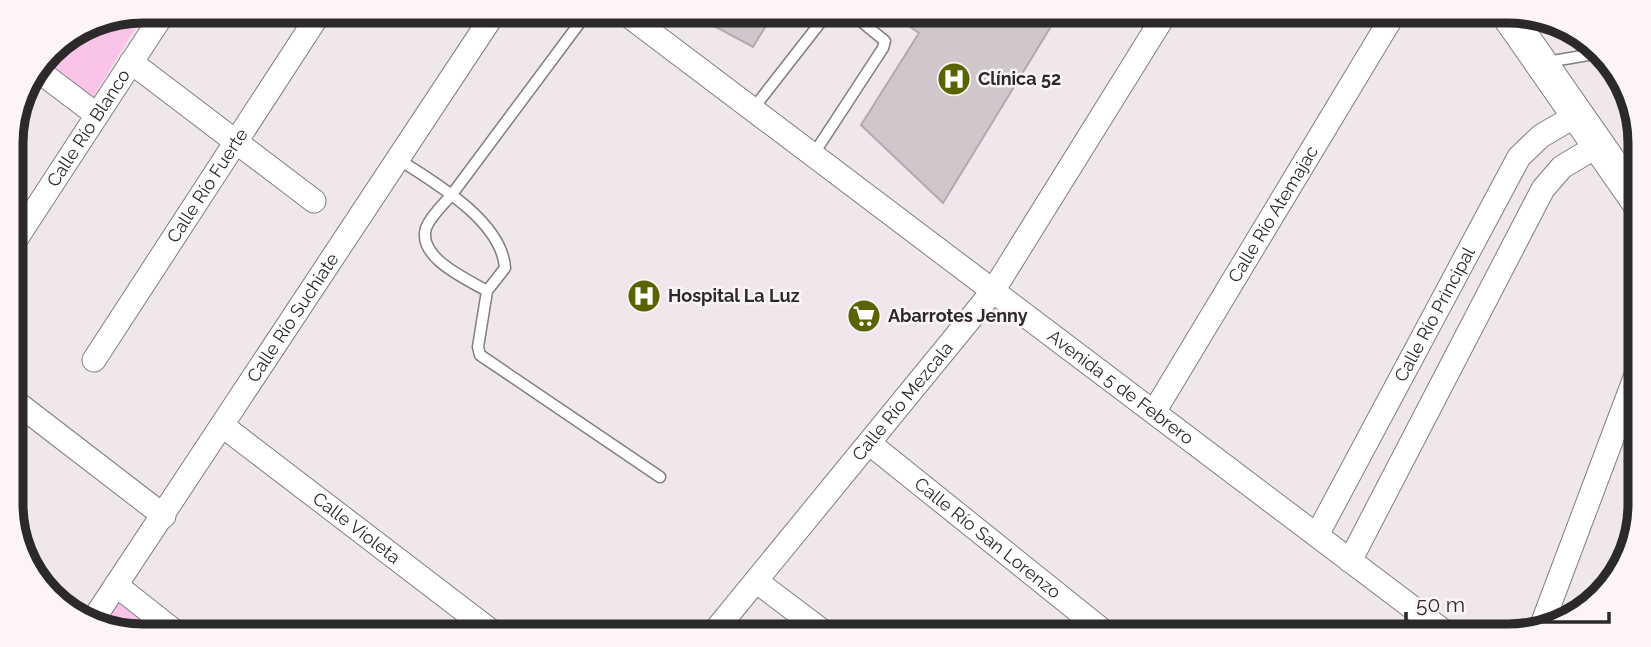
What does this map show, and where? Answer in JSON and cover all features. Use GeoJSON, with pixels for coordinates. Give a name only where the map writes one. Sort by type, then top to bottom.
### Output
{"type":"FeatureCollection","features":[{"type":"Feature","properties":{"kind":"main road"},"geometry":{"type":"LineString","coordinates":[[1513,23],[1628,188]]}},
{"type":"Feature","properties":{"kind":"street","name":"Calle Río Blanco"},"geometry":{"type":"LineString","coordinates":[[23,229],[157,23]]}},
{"type":"Feature","properties":{"kind":"street","name":"Calle Río Fuerte"},"geometry":{"type":"LineString","coordinates":[[94,360],[313,23]]}},
{"type":"Feature","properties":{"kind":"street","name":"Calle Río Suchiate"},"geometry":{"type":"LineString","coordinates":[[96,615],[488,23]]}},
{"type":"Feature","properties":{"kind":"street","name":"Avenida 5 de Febrero"},"geometry":{"type":"LineString","coordinates":[[645,23],[752,109],[1434,624]]}},
{"type":"Feature","properties":{"kind":"street","name":"Calle Río Mezcala"},"geometry":{"type":"LineString","coordinates":[[720,624],[993,291],[1160,23]]}},
{"type":"Feature","properties":{"kind":"street","name":"Calle Río Atemajac"},"geometry":{"type":"LineString","coordinates":[[1154,412],[1388,23]]}},
{"type":"Feature","properties":{"kind":"street"},"geometry":{"type":"LineString","coordinates":[[131,62],[314,201]]}},
{"type":"Feature","properties":{"kind":"street"},"geometry":{"type":"LineString","coordinates":[[44,75],[97,115]]}},
{"type":"Feature","properties":{"kind":"street","name":"Calle Río Principal"},"geometry":{"type":"LineString","coordinates":[[1317,535],[1519,157],[1541,136],[1577,115]]}},
{"type":"Feature","properties":{"kind":"street"},"geometry":{"type":"LineString","coordinates":[[1350,561],[1543,189],[1562,167],[1598,145]]}},
{"type":"Feature","properties":{"kind":"street"},"geometry":{"type":"LineString","coordinates":[[1544,618],[1628,396]]}},
{"type":"Feature","properties":{"kind":"street"},"geometry":{"type":"LineString","coordinates":[[23,407],[164,516]]}},
{"type":"Feature","properties":{"kind":"street","name":"Calle Violeta"},"geometry":{"type":"LineString","coordinates":[[223,425],[482,624]]}},
{"type":"Feature","properties":{"kind":"street","name":"Calle Río San Lorenzo"},"geometry":{"type":"LineString","coordinates":[[869,443],[1095,624]]}},
{"type":"Feature","properties":{"kind":"street"},"geometry":{"type":"LineString","coordinates":[[755,581],[812,624]]}},
{"type":"Feature","properties":{"kind":"street"},"geometry":{"type":"LineString","coordinates":[[116,585],[165,624]]}},
{"type":"Feature","properties":{"kind":"lane"},"geometry":{"type":"LineString","coordinates":[[487,291],[435,257],[427,244],[425,231],[430,219],[453,194],[580,23]]}},
{"type":"Feature","properties":{"kind":"lane"},"geometry":{"type":"LineString","coordinates":[[752,109],[820,23]]}},
{"type":"Feature","properties":{"kind":"lane"},"geometry":{"type":"LineString","coordinates":[[813,155],[883,48],[885,41],[881,35],[864,23]]}},
{"type":"Feature","properties":{"kind":"lane"},"geometry":{"type":"LineString","coordinates":[[1541,63],[1589,55]]}},
{"type":"Feature","properties":{"kind":"lane"},"geometry":{"type":"LineString","coordinates":[[398,159],[453,194],[504,253],[505,268],[487,291],[480,355],[660,477]]}},
{"type":"Feature","properties":{"kind":"shaded area"},"geometry":{"type":"Polygon","coordinates":[[[138,23],[90,102],[48,70],[64,53],[83,39],[120,25],[138,23]]]}},
{"type":"Feature","properties":{"kind":"shaded area"},"geometry":{"type":"Polygon","coordinates":[[[1614,88],[1622,106],[1610,89],[1614,88]]]}},
{"type":"Feature","properties":{"kind":"shaded area"},"geometry":{"type":"Polygon","coordinates":[[[116,585],[165,624],[120,622],[104,618],[116,585]]]}},
{"type":"Feature","properties":{"kind":"building"},"geometry":{"type":"Polygon","coordinates":[[[709,23],[768,23],[753,47],[709,23]]]}},
{"type":"Feature","properties":{"kind":"building","name":"Clínica 52"},"geometry":{"type":"Polygon","coordinates":[[[904,23],[1053,23],[943,203],[861,125],[919,33],[904,23]]]}},
{"type":"Feature","properties":{"kind":"place","name":"Clínica 52"},"geometry":{"type":"Point","coordinates":[954,79]}},
{"type":"Feature","properties":{"kind":"place","name":"Hospital La Luz"},"geometry":{"type":"Point","coordinates":[644,296]}},
{"type":"Feature","properties":{"kind":"place","name":"Abarrotes Jenny"},"geometry":{"type":"Point","coordinates":[864,316]}}]}
